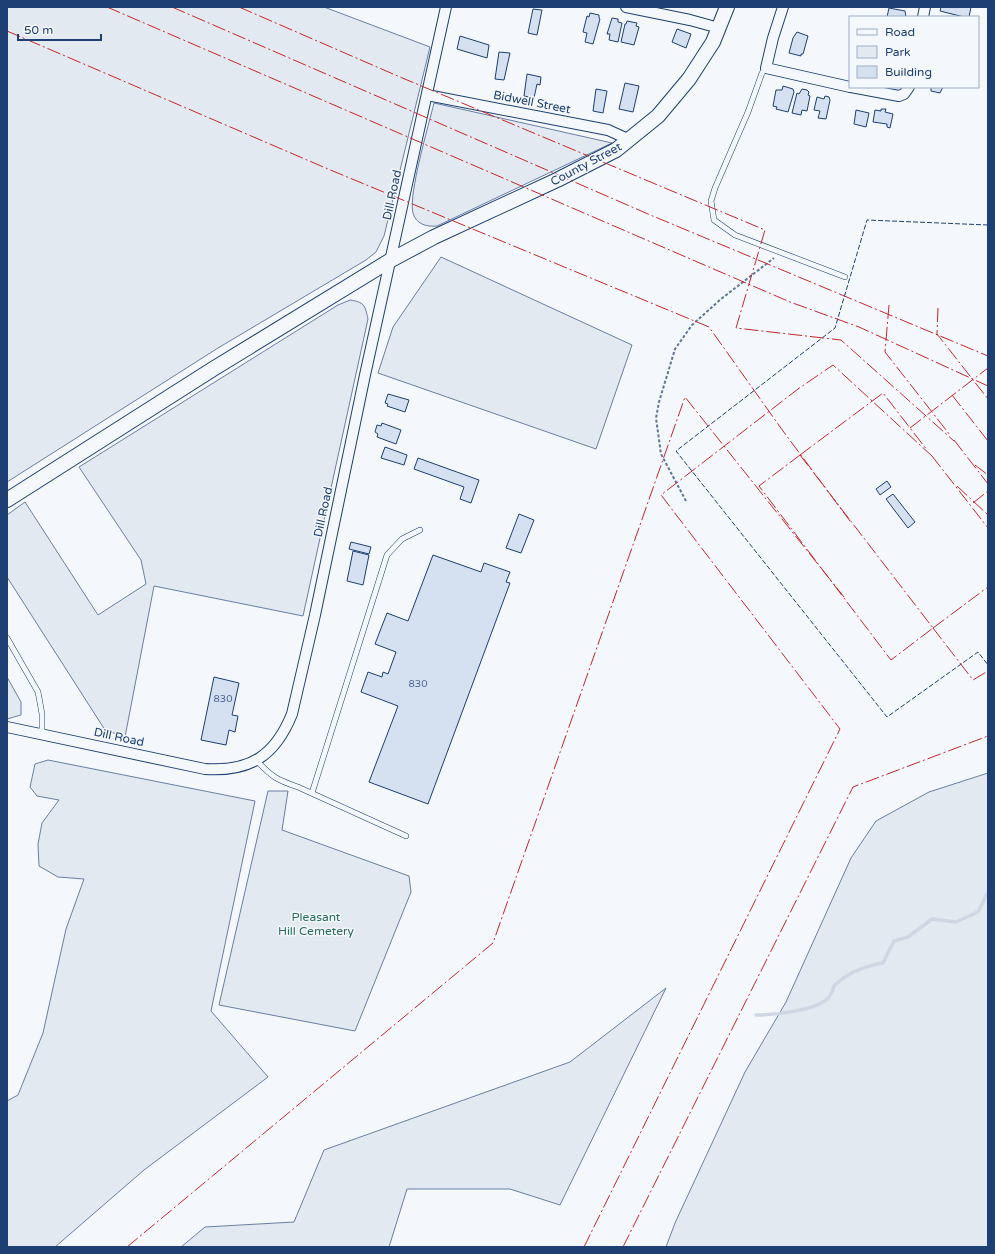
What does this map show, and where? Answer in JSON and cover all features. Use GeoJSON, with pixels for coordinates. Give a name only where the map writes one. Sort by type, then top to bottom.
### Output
{"type":"FeatureCollection","features":[{"type":"Feature","properties":{"kind":"street","name":"Dill Road"},"geometry":{"type":"LineString","coordinates":[[7,727],[206,769],[221,770],[236,768],[257,761],[278,741],[292,714],[315,615],[446,7]]}},
{"type":"Feature","properties":{"kind":"street"},"geometry":{"type":"LineString","coordinates":[[626,7],[690,20],[719,28]]}},
{"type":"Feature","properties":{"kind":"street","name":"County Street"},"geometry":{"type":"LineString","coordinates":[[7,500],[220,365],[391,260],[434,237],[596,161],[630,140],[658,116],[701,62],[719,28],[727,7]]}},
{"type":"Feature","properties":{"kind":"street"},"geometry":{"type":"LineString","coordinates":[[784,7],[773,38],[766,68],[849,87]]}},
{"type":"Feature","properties":{"kind":"street"},"geometry":{"type":"LineString","coordinates":[[855,88],[899,96],[907,91]]}},
{"type":"Feature","properties":{"kind":"street","name":"Bidwell Street"},"geometry":{"type":"LineString","coordinates":[[427,95],[608,130],[630,140]]}},
{"type":"Feature","properties":{"kind":"lane"},"geometry":{"type":"LineString","coordinates":[[766,68],[762,73],[748,112],[714,188],[711,201],[714,220],[735,235],[845,277]]}},
{"type":"Feature","properties":{"kind":"lane"},"geometry":{"type":"LineString","coordinates":[[312,793],[387,556],[402,539],[420,530]]}},
{"type":"Feature","properties":{"kind":"lane"},"geometry":{"type":"LineString","coordinates":[[7,638],[38,692],[42,714],[42,734]]}},
{"type":"Feature","properties":{"kind":"lane"},"geometry":{"type":"LineString","coordinates":[[257,761],[270,776],[312,793],[406,836]]}},
{"type":"Feature","properties":{"kind":"path"},"geometry":{"type":"LineString","coordinates":[[686,501],[661,454],[656,418],[659,402],[675,349],[692,325],[721,299],[781,253]]}},
{"type":"Feature","properties":{"kind":"green space"},"geometry":{"type":"Polygon","coordinates":[[[7,7],[324,7],[430,47],[384,236],[376,252],[366,260],[218,348],[7,482],[7,7]]]}},
{"type":"Feature","properties":{"kind":"green space"},"geometry":{"type":"Polygon","coordinates":[[[434,103],[612,143],[437,226],[429,226],[416,220],[413,213],[412,204],[416,176],[434,103]]]}},
{"type":"Feature","properties":{"kind":"green space"},"geometry":{"type":"Polygon","coordinates":[[[441,257],[632,345],[596,449],[378,373],[393,327],[441,257]]]}},
{"type":"Feature","properties":{"kind":"green space"},"geometry":{"type":"Polygon","coordinates":[[[350,300],[361,303],[365,307],[368,319],[303,616],[154,586],[125,737],[105,730],[7,577],[7,515],[25,502],[98,615],[146,584],[141,560],[79,467],[338,305],[350,300]]]}},
{"type":"Feature","properties":{"kind":"green space"},"geometry":{"type":"Polygon","coordinates":[[[7,677],[21,702],[21,715],[7,719],[7,677]]]}},
{"type":"Feature","properties":{"kind":"green space"},"geometry":{"type":"Polygon","coordinates":[[[48,760],[255,801],[211,1011],[268,1077],[144,1170],[55,1247],[7,1247],[7,1101],[18,1095],[43,1033],[66,929],[84,879],[58,877],[39,866],[38,844],[42,823],[59,800],[37,796],[30,787],[35,764],[48,760]]]}},
{"type":"Feature","properties":{"kind":"green space"},"geometry":{"type":"Polygon","coordinates":[[[988,773],[988,1247],[666,1247],[675,1223],[745,1072],[786,1002],[851,858],[876,821],[929,792],[988,773]]]}},
{"type":"Feature","properties":{"kind":"green space","name":"Pleasant Hill Cemetery"},"geometry":{"type":"Polygon","coordinates":[[[268,791],[288,791],[282,830],[409,876],[411,892],[355,1031],[219,1005],[268,791]]]}},
{"type":"Feature","properties":{"kind":"green space"},"geometry":{"type":"Polygon","coordinates":[[[666,988],[560,1205],[510,1189],[407,1189],[389,1247],[181,1247],[205,1227],[294,1222],[324,1150],[570,1062],[666,988]]]}},
{"type":"Feature","properties":{"kind":"building"},"geometry":{"type":"Polygon","coordinates":[[[941,7],[971,7],[969,16],[960,16],[940,11],[941,7]]]}},
{"type":"Feature","properties":{"kind":"building"},"geometry":{"type":"Polygon","coordinates":[[[889,8],[905,11],[906,16],[887,16],[889,8]]]}},
{"type":"Feature","properties":{"kind":"building"},"geometry":{"type":"Polygon","coordinates":[[[533,9],[542,10],[537,35],[528,33],[533,9]]]}},
{"type":"Feature","properties":{"kind":"building"},"geometry":{"type":"Polygon","coordinates":[[[590,13],[599,15],[600,19],[593,44],[585,42],[587,33],[583,32],[587,16],[589,17],[590,13]]]}},
{"type":"Feature","properties":{"kind":"building"},"geometry":{"type":"Polygon","coordinates":[[[612,18],[618,19],[618,22],[622,23],[618,42],[609,40],[610,34],[607,34],[612,18]]]}},
{"type":"Feature","properties":{"kind":"building"},"geometry":{"type":"Polygon","coordinates":[[[627,21],[637,23],[636,26],[639,27],[634,45],[621,42],[627,21]]]}},
{"type":"Feature","properties":{"kind":"building"},"geometry":{"type":"Polygon","coordinates":[[[677,29],[691,34],[686,48],[672,42],[677,29]]]}},
{"type":"Feature","properties":{"kind":"building"},"geometry":{"type":"Polygon","coordinates":[[[797,32],[808,36],[803,54],[801,54],[801,56],[789,53],[793,38],[797,32]]]}},
{"type":"Feature","properties":{"kind":"building"},"geometry":{"type":"Polygon","coordinates":[[[460,36],[489,45],[487,58],[457,49],[460,36]]]}},
{"type":"Feature","properties":{"kind":"building"},"geometry":{"type":"Polygon","coordinates":[[[499,52],[510,53],[504,80],[495,79],[499,52]]]}},
{"type":"Feature","properties":{"kind":"building"},"geometry":{"type":"Polygon","coordinates":[[[527,74],[541,77],[540,85],[537,84],[534,98],[524,96],[527,74]]]}},
{"type":"Feature","properties":{"kind":"building"},"geometry":{"type":"Polygon","coordinates":[[[625,83],[639,86],[633,112],[619,109],[625,83]]]}},
{"type":"Feature","properties":{"kind":"building"},"geometry":{"type":"Polygon","coordinates":[[[783,86],[793,89],[794,92],[788,112],[776,109],[777,107],[773,106],[776,90],[782,90],[783,86]]]}},
{"type":"Feature","properties":{"kind":"building"},"geometry":{"type":"Polygon","coordinates":[[[931,88],[942,88],[940,93],[931,91],[931,88]]]}},
{"type":"Feature","properties":{"kind":"building"},"geometry":{"type":"Polygon","coordinates":[[[596,89],[607,91],[603,113],[593,111],[596,89]]]}},
{"type":"Feature","properties":{"kind":"building"},"geometry":{"type":"Polygon","coordinates":[[[802,89],[807,90],[809,92],[808,95],[810,96],[807,111],[802,110],[801,115],[792,113],[797,93],[799,94],[802,89]]]}},
{"type":"Feature","properties":{"kind":"building"},"geometry":{"type":"Polygon","coordinates":[[[825,96],[829,97],[830,100],[826,119],[818,118],[820,111],[814,110],[817,97],[824,99],[825,96]]]}},
{"type":"Feature","properties":{"kind":"building"},"geometry":{"type":"Polygon","coordinates":[[[881,109],[886,109],[885,112],[893,114],[890,128],[887,127],[887,124],[873,122],[875,110],[881,111],[881,109]]]}},
{"type":"Feature","properties":{"kind":"building"},"geometry":{"type":"Polygon","coordinates":[[[856,110],[869,113],[866,127],[854,124],[856,110]]]}},
{"type":"Feature","properties":{"kind":"building"},"geometry":{"type":"Polygon","coordinates":[[[388,394],[409,400],[405,412],[387,406],[388,404],[385,403],[388,394]]]}},
{"type":"Feature","properties":{"kind":"building"},"geometry":{"type":"Polygon","coordinates":[[[382,423],[401,430],[396,444],[377,437],[378,434],[375,432],[377,425],[381,426],[382,423]]]}},
{"type":"Feature","properties":{"kind":"building"},"geometry":{"type":"Polygon","coordinates":[[[385,447],[407,455],[404,465],[381,458],[385,447]]]}},
{"type":"Feature","properties":{"kind":"building"},"geometry":{"type":"Polygon","coordinates":[[[418,458],[479,480],[471,503],[460,499],[464,487],[414,469],[418,458]]]}},
{"type":"Feature","properties":{"kind":"building"},"geometry":{"type":"Polygon","coordinates":[[[887,481],[891,487],[880,495],[876,489],[887,481]]]}},
{"type":"Feature","properties":{"kind":"building"},"geometry":{"type":"Polygon","coordinates":[[[893,494],[915,522],[908,528],[886,499],[893,494]]]}},
{"type":"Feature","properties":{"kind":"building"},"geometry":{"type":"Polygon","coordinates":[[[519,514],[534,520],[521,553],[506,548],[519,514]]]}},
{"type":"Feature","properties":{"kind":"building"},"geometry":{"type":"Polygon","coordinates":[[[351,542],[371,547],[369,554],[349,549],[351,542]]]}},
{"type":"Feature","properties":{"kind":"building"},"geometry":{"type":"Polygon","coordinates":[[[353,551],[369,555],[363,585],[347,581],[353,551]]]}},
{"type":"Feature","properties":{"kind":"building"},"geometry":{"type":"Polygon","coordinates":[[[433,555],[481,572],[484,563],[510,572],[506,582],[510,583],[428,804],[369,782],[398,706],[361,692],[368,672],[382,677],[383,672],[388,674],[396,652],[375,644],[387,613],[408,621],[433,555]]]}},
{"type":"Feature","properties":{"kind":"building"},"geometry":{"type":"Polygon","coordinates":[[[214,677],[239,683],[232,715],[238,716],[235,732],[229,730],[226,745],[201,740],[214,677]]]}},
{"type":"Feature","properties":{"kind":"waterway"},"geometry":{"type":"LineString","coordinates":[[756,1015],[794,1011],[814,1006],[822,1002],[829,997],[833,988],[840,980],[851,973],[883,963],[894,941],[908,937],[932,919],[956,922],[978,912],[988,892]]}},
{"type":"Feature","properties":{"kind":"fence"},"geometry":{"type":"LineString","coordinates":[[988,225],[867,220],[835,328],[676,451],[887,717],[978,652],[988,665]]}},
{"type":"Feature","properties":{"kind":"power"},"geometry":{"type":"LineString","coordinates":[[107,7],[790,302],[859,327],[988,386]]}},
{"type":"Feature","properties":{"kind":"power"},"geometry":{"type":"LineString","coordinates":[[172,7],[648,214],[988,356]]}},
{"type":"Feature","properties":{"kind":"power"},"geometry":{"type":"LineString","coordinates":[[239,7],[400,77],[765,230],[736,328],[841,340],[954,441]]}},
{"type":"Feature","properties":{"kind":"power"},"geometry":{"type":"LineString","coordinates":[[7,31],[328,169],[709,327],[783,431],[850,521]]}},
{"type":"Feature","properties":{"kind":"power"},"geometry":{"type":"LineString","coordinates":[[889,305],[885,352],[950,435]]}},
{"type":"Feature","properties":{"kind":"power"},"geometry":{"type":"LineString","coordinates":[[938,308],[937,334],[988,399]]}},
{"type":"Feature","properties":{"kind":"power"},"geometry":{"type":"LineString","coordinates":[[584,1247],[840,729],[661,495],[798,389],[833,365],[932,456]]}},
{"type":"Feature","properties":{"kind":"power"},"geometry":{"type":"LineString","coordinates":[[910,428],[988,368]]}},
{"type":"Feature","properties":{"kind":"power"},"geometry":{"type":"LineString","coordinates":[[800,455],[883,393],[927,450]]}},
{"type":"Feature","properties":{"kind":"power"},"geometry":{"type":"LineString","coordinates":[[952,395],[988,441]]}},
{"type":"Feature","properties":{"kind":"power"},"geometry":{"type":"LineString","coordinates":[[127,1247],[493,943],[685,397],[844,597]]}},
{"type":"Feature","properties":{"kind":"power"},"geometry":{"type":"LineString","coordinates":[[954,440],[988,484]]}},
{"type":"Feature","properties":{"kind":"power"},"geometry":{"type":"LineString","coordinates":[[800,455],[933,628],[891,660],[759,486],[800,455]]}},
{"type":"Feature","properties":{"kind":"power"},"geometry":{"type":"LineString","coordinates":[[932,456],[988,528]]}},
{"type":"Feature","properties":{"kind":"power"},"geometry":{"type":"LineString","coordinates":[[975,465],[988,475]]}},
{"type":"Feature","properties":{"kind":"power"},"geometry":{"type":"LineString","coordinates":[[957,486],[988,515]]}},
{"type":"Feature","properties":{"kind":"power"},"geometry":{"type":"LineString","coordinates":[[973,503],[988,491]]}},
{"type":"Feature","properties":{"kind":"power"},"geometry":{"type":"LineString","coordinates":[[933,628],[988,587]]}},
{"type":"Feature","properties":{"kind":"power"},"geometry":{"type":"LineString","coordinates":[[933,628],[973,680],[988,671]]}},
{"type":"Feature","properties":{"kind":"power"},"geometry":{"type":"LineString","coordinates":[[623,1247],[853,787],[988,736]]}}]}
